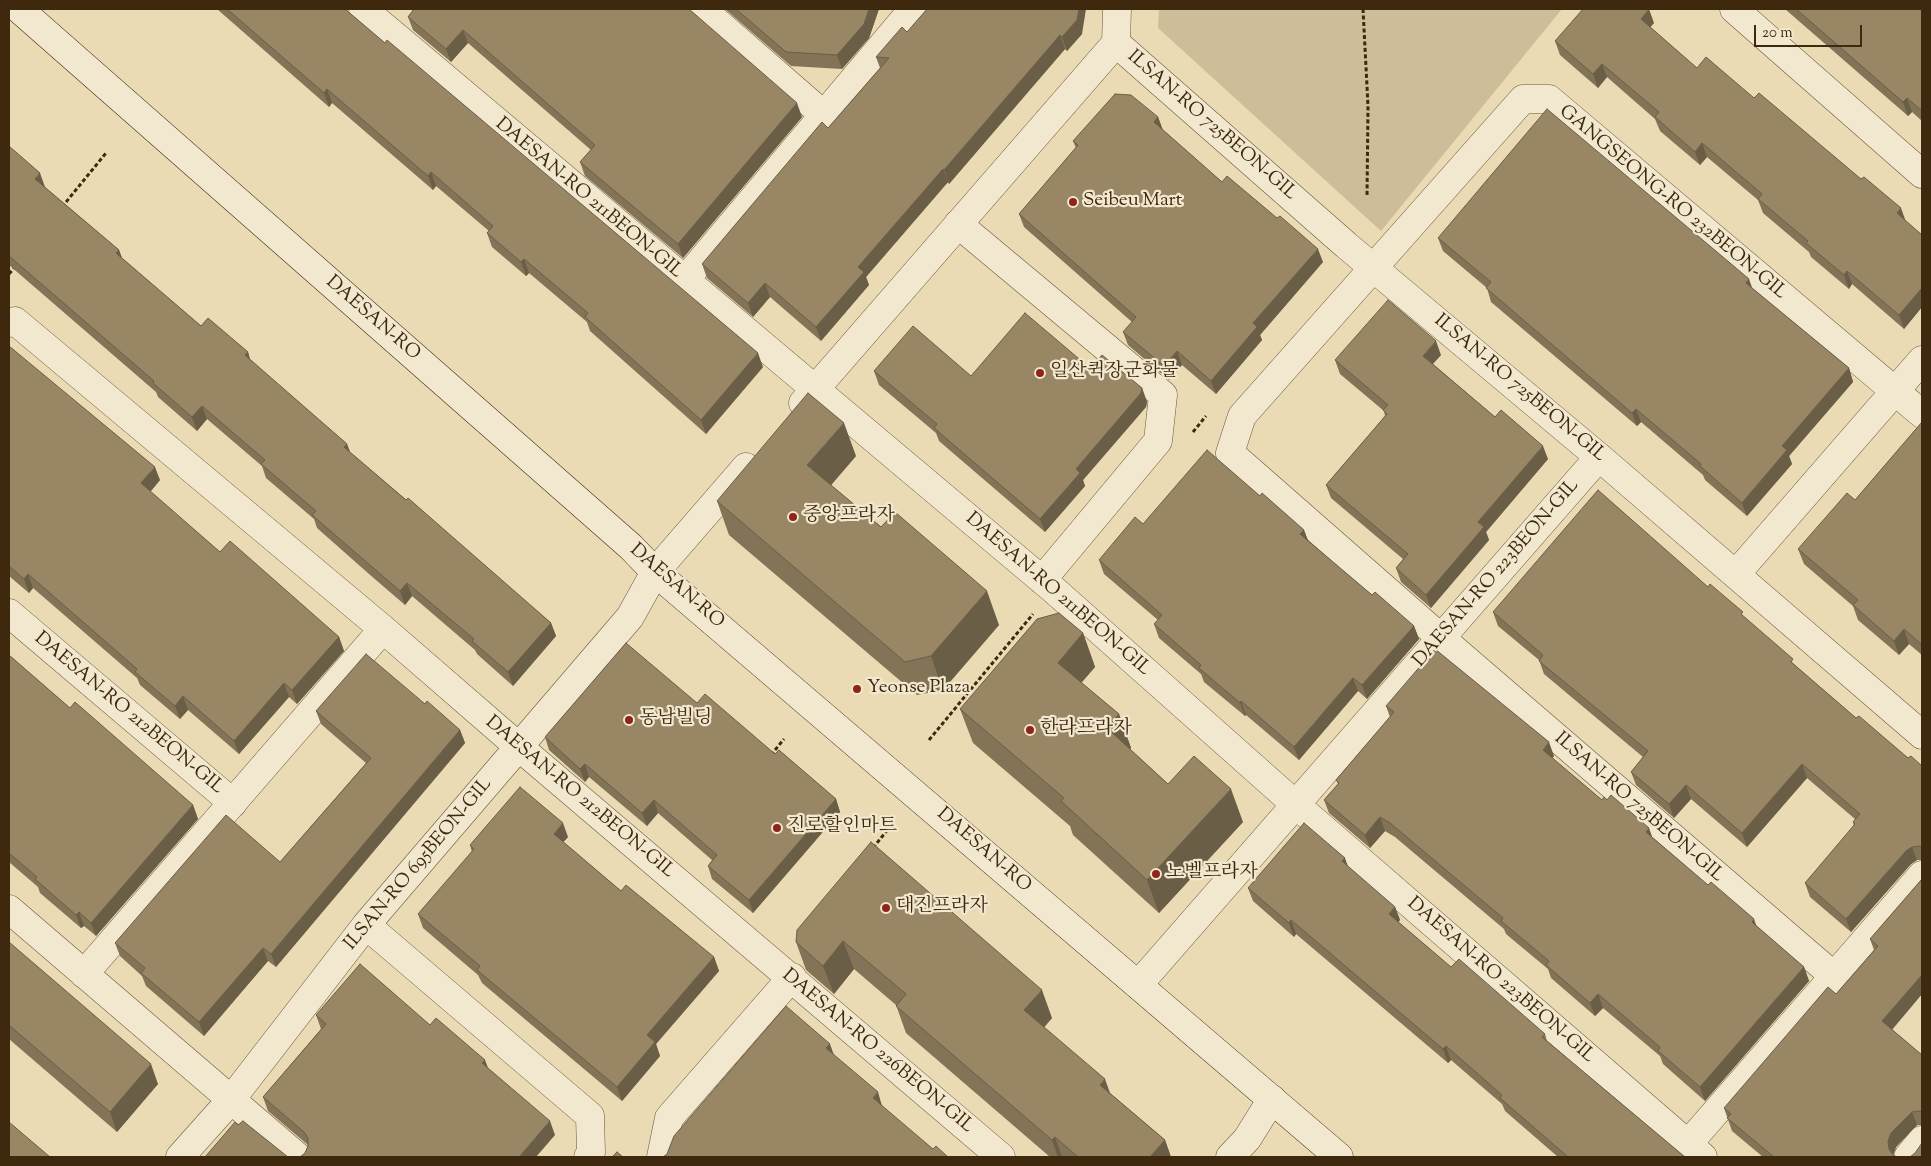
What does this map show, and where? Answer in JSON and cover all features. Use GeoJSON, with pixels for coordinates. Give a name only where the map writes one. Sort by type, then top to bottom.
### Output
{"type":"FeatureCollection","features":[{"type":"Feature","properties":{"kind":"street","name":"DAESAN-RO"},"geometry":{"type":"LineString","coordinates":[[18,9],[631,547],[655,572],[1340,1157]]}},
{"type":"Feature","properties":{"kind":"street","name":"DAESAN-RO 211BEON-GIL"},"geometry":{"type":"LineString","coordinates":[[363,9],[684,281],[1042,580],[1296,804]]}},
{"type":"Feature","properties":{"kind":"street"},"geometry":{"type":"LineString","coordinates":[[702,9],[825,116]]}},
{"type":"Feature","properties":{"kind":"street"},"geometry":{"type":"LineString","coordinates":[[684,281],[825,116],[913,9]]}},
{"type":"Feature","properties":{"kind":"street"},"geometry":{"type":"LineString","coordinates":[[789,418],[1116,43],[1117,9]]}},
{"type":"Feature","properties":{"kind":"street"},"geometry":{"type":"LineString","coordinates":[[1734,9],[1922,174]]}},
{"type":"Feature","properties":{"kind":"street","name":"ILSAN-RO 725BEON-GIL"},"geometry":{"type":"LineString","coordinates":[[1116,43],[1374,267],[1922,734]]}},
{"type":"Feature","properties":{"kind":"street","name":"GANGSEONG-RO 232BEON-GIL"},"geometry":{"type":"LineString","coordinates":[[1440,638],[1230,453],[1242,416],[1523,99],[1549,99],[1896,390],[1922,414]]}},
{"type":"Feature","properties":{"kind":"street"},"geometry":{"type":"LineString","coordinates":[[958,224],[1163,395],[1158,441],[1042,580]]}},
{"type":"Feature","properties":{"kind":"street","name":"DAESAN-RO 212BEON-GIL"},"geometry":{"type":"LineString","coordinates":[[9,323],[15,321],[382,629],[784,972]]}},
{"type":"Feature","properties":{"kind":"street"},"geometry":{"type":"LineString","coordinates":[[1736,574],[1922,360]]}},
{"type":"Feature","properties":{"kind":"street"},"geometry":{"type":"LineString","coordinates":[[655,572],[763,448]]}},
{"type":"Feature","properties":{"kind":"street","name":"DAESAN-RO 223BEON-GIL"},"geometry":{"type":"LineString","coordinates":[[1138,985],[1599,457]]}},
{"type":"Feature","properties":{"kind":"street","name":"ILSAN-RO 695BEON-GIL"},"geometry":{"type":"LineString","coordinates":[[180,1157],[230,1100],[366,925],[630,617],[655,572]]}},
{"type":"Feature","properties":{"kind":"street","name":"DAESAN-RO 212BEON-GIL"},"geometry":{"type":"LineString","coordinates":[[9,613],[234,803],[382,629]]}},
{"type":"Feature","properties":{"kind":"street","name":"ILSAN-RO 725BEON-GIL"},"geometry":{"type":"LineString","coordinates":[[1440,638],[1835,977]]}},
{"type":"Feature","properties":{"kind":"street"},"geometry":{"type":"LineString","coordinates":[[84,974],[234,803]]}},
{"type":"Feature","properties":{"kind":"street","name":"DAESAN-RO 223BEON-GIL"},"geometry":{"type":"LineString","coordinates":[[1296,804],[1696,1151]]}},
{"type":"Feature","properties":{"kind":"street"},"geometry":{"type":"LineString","coordinates":[[1696,1151],[1835,977],[1922,875]]}},
{"type":"Feature","properties":{"kind":"street"},"geometry":{"type":"LineString","coordinates":[[9,909],[298,1157]]}},
{"type":"Feature","properties":{"kind":"street"},"geometry":{"type":"LineString","coordinates":[[366,925],[590,1116],[591,1153],[588,1157]]}},
{"type":"Feature","properties":{"kind":"street"},"geometry":{"type":"LineString","coordinates":[[660,1157],[669,1118],[784,972]]}},
{"type":"Feature","properties":{"kind":"street","name":"DAESAN-RO 226BEON-GIL"},"geometry":{"type":"LineString","coordinates":[[784,972],[1001,1157]]}},
{"type":"Feature","properties":{"kind":"street"},"geometry":{"type":"LineString","coordinates":[[1230,1157],[1247,1139],[1272,1099]]}},
{"type":"Feature","properties":{"kind":"street"},"geometry":{"type":"LineString","coordinates":[[1908,1157],[1922,1140]]}},
{"type":"Feature","properties":{"kind":"path"},"geometry":{"type":"LineString","coordinates":[[1363,9],[1368,106],[1367,197]]}},
{"type":"Feature","properties":{"kind":"path"},"geometry":{"type":"LineString","coordinates":[[57,214],[106,153]]}},
{"type":"Feature","properties":{"kind":"path"},"geometry":{"type":"LineString","coordinates":[[9,274],[21,259]]}},
{"type":"Feature","properties":{"kind":"path"},"geometry":{"type":"LineString","coordinates":[[929,740],[1036,610]]}},
{"type":"Feature","properties":{"kind":"path"},"geometry":{"type":"LineString","coordinates":[[766,762],[784,739]]}},
{"type":"Feature","properties":{"kind":"path"},"geometry":{"type":"LineString","coordinates":[[869,853],[893,823]]}},
{"type":"Feature","properties":{"kind":"shaded area"},"geometry":{"type":"Polygon","coordinates":[[[1159,9],[1562,9],[1381,231],[1158,28],[1159,9]]]}},
{"type":"Feature","properties":{"kind":"building"},"geometry":{"type":"Polygon","coordinates":[[[227,9],[345,9],[385,43],[387,40],[758,353],[701,420],[585,317],[588,313],[524,259],[521,262],[487,233],[493,226],[431,172],[428,176],[327,89],[324,93],[227,9]]]}},
{"type":"Feature","properties":{"kind":"building"},"geometry":{"type":"Polygon","coordinates":[[[414,9],[689,9],[797,103],[678,244],[580,162],[595,145],[463,30],[446,49],[408,17],[414,9]]]}},
{"type":"Feature","properties":{"kind":"building"},"geometry":{"type":"Polygon","coordinates":[[[736,9],[869,9],[864,24],[837,55],[786,52],[736,9]]]}},
{"type":"Feature","properties":{"kind":"building"},"geometry":{"type":"Polygon","coordinates":[[[927,9],[1079,9],[1077,20],[1062,37],[1060,35],[858,267],[864,272],[816,327],[765,283],[748,303],[702,264],[822,122],[828,128],[889,58],[876,57],[902,27],[907,32],[927,9]]]}},
{"type":"Feature","properties":{"kind":"building"},"geometry":{"type":"Polygon","coordinates":[[[1583,9],[1649,9],[1641,19],[1697,68],[1706,57],[1754,98],[1759,93],[1861,179],[1864,177],[1901,208],[1897,213],[1922,235],[1922,288],[1899,315],[1847,271],[1844,275],[1806,243],[1808,241],[1758,199],[1762,194],[1702,143],[1695,152],[1655,117],[1659,112],[1602,64],[1593,74],[1555,41],[1583,9]]]}},
{"type":"Feature","properties":{"kind":"building"},"geometry":{"type":"Polygon","coordinates":[[[1796,9],[1922,9],[1922,111],[1907,98],[1903,102],[1796,9]]]}},
{"type":"Feature","properties":{"kind":"building"},"geometry":{"type":"Polygon","coordinates":[[[1115,94],[1131,95],[1158,117],[1154,122],[1222,182],[1227,176],[1277,218],[1280,216],[1318,249],[1253,323],[1257,327],[1211,381],[1177,351],[1164,366],[1123,332],[1136,317],[1019,214],[1078,145],[1073,141],[1115,94]]]}},
{"type":"Feature","properties":{"kind":"building"},"geometry":{"type":"Polygon","coordinates":[[[1547,109],[1749,279],[1746,283],[1849,368],[1782,446],[1787,450],[1742,503],[1700,466],[1701,464],[1636,409],[1632,413],[1486,288],[1491,282],[1438,238],[1547,109]]]}},
{"type":"Feature","properties":{"kind":"building"},"geometry":{"type":"Polygon","coordinates":[[[9,146],[40,173],[35,179],[119,250],[116,253],[201,326],[208,318],[248,352],[245,355],[347,444],[344,447],[406,500],[408,498],[551,623],[508,672],[472,641],[474,639],[407,583],[400,591],[312,515],[316,511],[261,464],[265,460],[202,406],[192,417],[153,383],[154,381],[9,256],[9,146]]]}},
{"type":"Feature","properties":{"kind":"building"},"geometry":{"type":"Polygon","coordinates":[[[1388,300],[1436,341],[1423,356],[1495,417],[1501,410],[1543,446],[1478,522],[1484,527],[1426,595],[1396,568],[1408,554],[1326,485],[1387,414],[1383,410],[1388,405],[1335,360],[1388,300]]]}},
{"type":"Feature","properties":{"kind":"building"},"geometry":{"type":"Polygon","coordinates":[[[1025,313],[1091,369],[1102,355],[1142,388],[1141,393],[1076,469],[1080,473],[1040,519],[934,428],[937,424],[874,371],[913,326],[971,376],[1025,313]]]}},
{"type":"Feature","properties":{"kind":"building"},"geometry":{"type":"Polygon","coordinates":[[[9,346],[155,467],[141,483],[220,552],[230,541],[339,637],[292,690],[284,683],[234,741],[183,696],[175,706],[135,672],[137,669],[28,574],[24,579],[9,566],[9,346]]]}},
{"type":"Feature","properties":{"kind":"building"},"geometry":{"type":"Polygon","coordinates":[[[808,393],[844,423],[807,465],[881,527],[895,512],[987,591],[931,656],[905,662],[717,501],[808,393]]]}},
{"type":"Feature","properties":{"kind":"building"},"geometry":{"type":"Polygon","coordinates":[[[1922,422],[1922,645],[1904,629],[1894,641],[1853,605],[1858,600],[1798,549],[1847,493],[1855,500],[1922,422]]]}},
{"type":"Feature","properties":{"kind":"building"},"geometry":{"type":"Polygon","coordinates":[[[1207,450],[1260,496],[1262,493],[1304,530],[1300,534],[1372,595],[1375,592],[1414,626],[1362,685],[1353,678],[1294,747],[1199,668],[1201,665],[1154,624],[1162,615],[1099,560],[1135,517],[1143,524],[1207,450]]]}},
{"type":"Feature","properties":{"kind":"building"},"geometry":{"type":"Polygon","coordinates":[[[1598,490],[1708,587],[1710,584],[1743,612],[1741,614],[1793,659],[1791,662],[1856,718],[1859,716],[1908,758],[1911,756],[1922,766],[1922,847],[1912,847],[1906,851],[1846,919],[1805,883],[1855,824],[1853,822],[1860,814],[1802,764],[1742,833],[1686,785],[1669,804],[1631,772],[1648,751],[1539,661],[1543,655],[1493,612],[1598,490]]]}},
{"type":"Feature","properties":{"kind":"building"},"geometry":{"type":"Polygon","coordinates":[[[1059,613],[1083,633],[1058,663],[1119,714],[1107,728],[1168,784],[1194,756],[1231,789],[1147,880],[1061,801],[1064,798],[960,709],[1037,619],[1059,613]]]}},
{"type":"Feature","properties":{"kind":"building"},"geometry":{"type":"Polygon","coordinates":[[[626,643],[697,703],[705,694],[775,754],[779,750],[836,799],[749,900],[708,866],[717,855],[654,800],[642,813],[585,764],[580,769],[545,737],[626,643]]]}},
{"type":"Feature","properties":{"kind":"building"},"geometry":{"type":"Polygon","coordinates":[[[1435,649],[1549,742],[1543,750],[1602,800],[1604,797],[1607,800],[1611,795],[1649,828],[1646,832],[1708,885],[1711,882],[1754,919],[1752,922],[1804,967],[1700,1087],[1658,1051],[1660,1047],[1598,994],[1590,1003],[1546,965],[1549,961],[1501,921],[1503,918],[1390,823],[1380,817],[1365,835],[1324,800],[1339,783],[1336,780],[1394,712],[1386,706],[1435,649]]]}},
{"type":"Feature","properties":{"kind":"building"},"geometry":{"type":"Polygon","coordinates":[[[366,654],[425,704],[427,701],[460,730],[271,954],[263,948],[199,1022],[141,973],[145,968],[115,943],[226,815],[280,862],[371,758],[316,711],[366,654]]]}},
{"type":"Feature","properties":{"kind":"building"},"geometry":{"type":"Polygon","coordinates":[[[9,655],[70,708],[75,702],[193,805],[91,923],[79,912],[76,915],[9,853],[9,655]]]}},
{"type":"Feature","properties":{"kind":"building"},"geometry":{"type":"Polygon","coordinates":[[[520,787],[563,823],[554,834],[621,891],[626,885],[714,957],[647,1035],[655,1042],[617,1087],[477,970],[480,966],[418,914],[474,849],[470,845],[520,787]]]}},
{"type":"Feature","properties":{"kind":"building"},"geometry":{"type":"Polygon","coordinates":[[[1304,823],[1345,858],[1342,861],[1395,907],[1389,914],[1451,967],[1459,959],[1545,1034],[1542,1037],[1685,1157],[1568,1157],[1500,1098],[1502,1095],[1446,1046],[1443,1049],[1291,920],[1289,923],[1248,888],[1304,823]]]}},
{"type":"Feature","properties":{"kind":"building"},"geometry":{"type":"Polygon","coordinates":[[[871,842],[1042,990],[1024,1010],[1105,1079],[1100,1085],[1165,1140],[1150,1157],[1078,1157],[1055,1137],[1052,1140],[896,1006],[906,994],[843,941],[823,966],[796,942],[797,930],[871,842]]]}},
{"type":"Feature","properties":{"kind":"building"},"geometry":{"type":"Polygon","coordinates":[[[1922,879],[1922,975],[1882,1021],[1922,1055],[1922,1112],[1912,1112],[1891,1133],[1888,1141],[1889,1149],[1897,1157],[1774,1157],[1727,1118],[1731,1114],[1724,1108],[1828,987],[1836,994],[1878,946],[1870,939],[1922,879]]]}},
{"type":"Feature","properties":{"kind":"building"},"geometry":{"type":"Polygon","coordinates":[[[9,942],[151,1064],[110,1112],[9,1025],[9,942]]]}},
{"type":"Feature","properties":{"kind":"building"},"geometry":{"type":"Polygon","coordinates":[[[360,964],[430,1025],[436,1018],[485,1060],[482,1063],[550,1121],[519,1157],[300,1157],[305,1153],[308,1146],[308,1138],[304,1132],[263,1097],[326,1024],[316,1015],[360,964]]]}},
{"type":"Feature","properties":{"kind":"building"},"geometry":{"type":"Polygon","coordinates":[[[786,1006],[830,1044],[826,1048],[878,1092],[873,1098],[933,1149],[936,1146],[948,1157],[663,1157],[667,1154],[674,1136],[786,1006]]]}},
{"type":"Feature","properties":{"kind":"building"},"geometry":{"type":"Polygon","coordinates":[[[243,1121],[288,1157],[205,1157],[235,1122],[238,1125],[243,1121]]]}},
{"type":"Feature","properties":{"kind":"building"},"geometry":{"type":"Polygon","coordinates":[[[9,1122],[50,1157],[9,1157],[9,1122]]]}},
{"type":"Feature","properties":{"kind":"building"},"geometry":{"type":"Polygon","coordinates":[[[1922,1143],[1922,1157],[1910,1157],[1915,1153],[1922,1143]]]}},
{"type":"Feature","properties":{"kind":"building"},"geometry":{"type":"Polygon","coordinates":[[[617,1152],[623,1157],[612,1157],[617,1152]]]}},
{"type":"Feature","properties":{"kind":"place","name":"Seibeu Mart"},"geometry":{"type":"Point","coordinates":[1073,202]}},
{"type":"Feature","properties":{"kind":"place","name":"일산퀵장군화물"},"geometry":{"type":"Point","coordinates":[1040,373]}},
{"type":"Feature","properties":{"kind":"place","name":"중앙프라자"},"geometry":{"type":"Point","coordinates":[793,517]}},
{"type":"Feature","properties":{"kind":"place","name":"Yeonse Plaza"},"geometry":{"type":"Point","coordinates":[857,689]}},
{"type":"Feature","properties":{"kind":"place","name":"동남빌딩"},"geometry":{"type":"Point","coordinates":[629,720]}},
{"type":"Feature","properties":{"kind":"place","name":"한라프라자"},"geometry":{"type":"Point","coordinates":[1030,730]}},
{"type":"Feature","properties":{"kind":"place","name":"진로할인마트"},"geometry":{"type":"Point","coordinates":[777,828]}},
{"type":"Feature","properties":{"kind":"place","name":"노벨프라자"},"geometry":{"type":"Point","coordinates":[1156,874]}},
{"type":"Feature","properties":{"kind":"place","name":"대진프라자"},"geometry":{"type":"Point","coordinates":[886,908]}}]}
